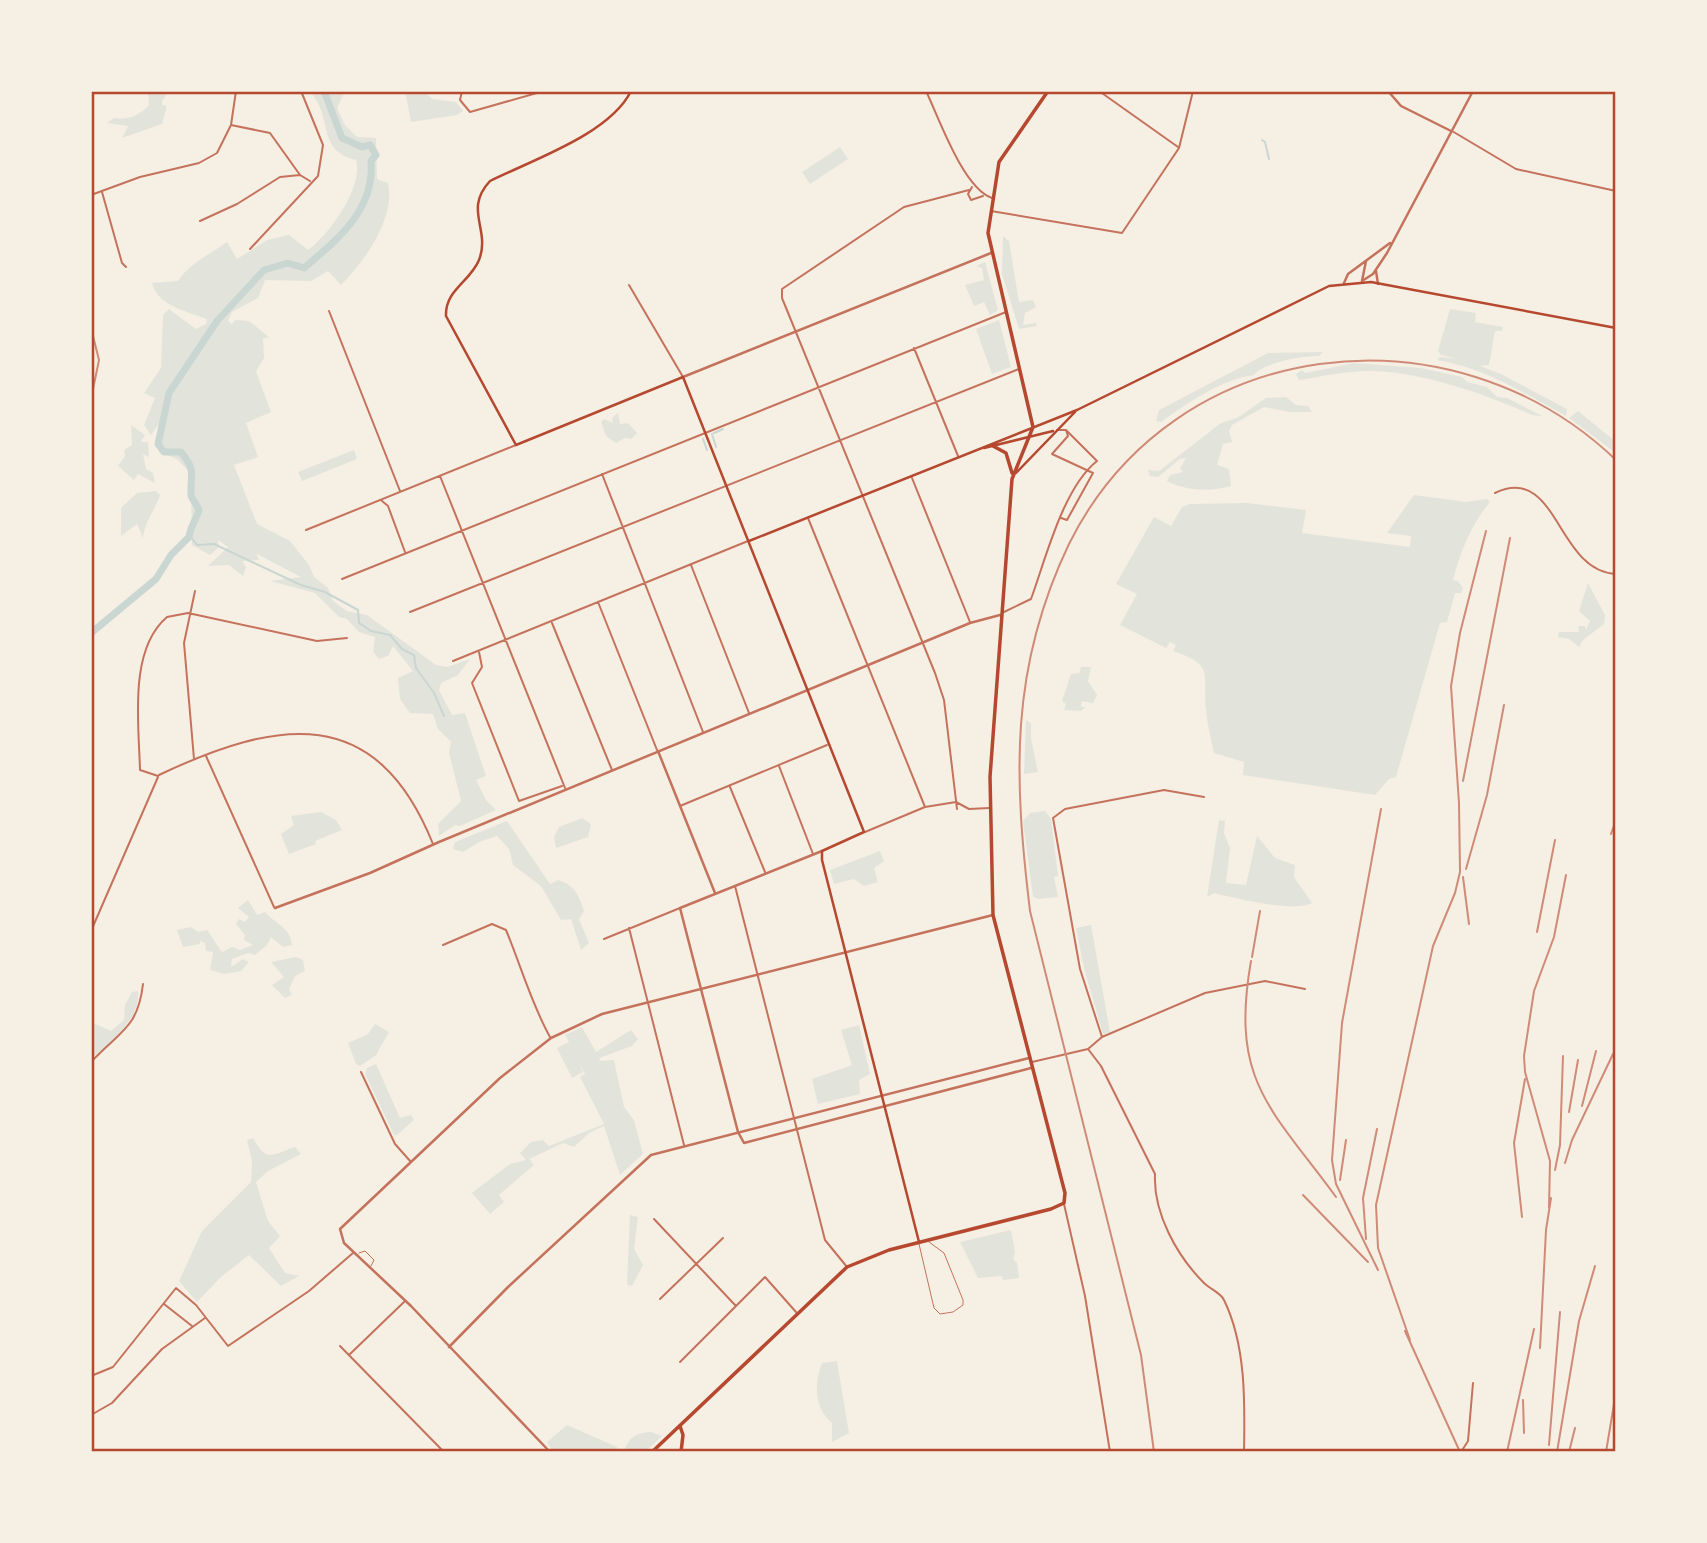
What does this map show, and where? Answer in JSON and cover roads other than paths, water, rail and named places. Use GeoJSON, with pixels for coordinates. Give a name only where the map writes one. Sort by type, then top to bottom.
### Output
{"type":"FeatureCollection","features":[{"type":"Feature","properties":{"kind":"main road"},"geometry":{"type":"LineString","coordinates":[[631,91],[626,102],[604,123],[490,181],[476,202],[481,249],[478,261],[448,299],[446,316],[516,445],[683,377],[864,832],[822,851],[845,953],[919,1242]]}},
{"type":"Feature","properties":{"kind":"main road"},"geometry":{"type":"LineString","coordinates":[[652,1452],[846,1267],[873,1255],[1051,1209],[1063,1203],[1065,1193],[993,915],[991,808],[991,733],[1012,477],[1033,427],[988,233],[992,198],[1002,156],[1048,91]]}},
{"type":"Feature","properties":{"kind":"main road"},"geometry":{"type":"LineString","coordinates":[[749,541],[1077,410],[1317,291],[1344,283],[1362,281],[1616,328]]}},
{"type":"Feature","properties":{"kind":"main road"},"geometry":{"type":"LineString","coordinates":[[1012,477],[1077,410]]}},
{"type":"Feature","properties":{"kind":"main road"},"geometry":{"type":"LineString","coordinates":[[974,450],[1056,430]]}},
{"type":"Feature","properties":{"kind":"main road"},"geometry":{"type":"LineString","coordinates":[[993,446],[1006,453],[1012,477]]}},
{"type":"Feature","properties":{"kind":"main road"},"geometry":{"type":"LineString","coordinates":[[680,1426],[684,1435],[681,1452]]}},
{"type":"Feature","properties":{"kind":"street"},"geometry":{"type":"LineString","coordinates":[[91,195],[208,159],[224,145],[231,125],[236,91]]}},
{"type":"Feature","properties":{"kind":"street"},"geometry":{"type":"LineString","coordinates":[[250,249],[318,176],[323,145],[301,91]]}},
{"type":"Feature","properties":{"kind":"street"},"geometry":{"type":"LineString","coordinates":[[462,91],[460,100],[470,112],[544,91]]}},
{"type":"Feature","properties":{"kind":"street"},"geometry":{"type":"LineString","coordinates":[[531,96],[535,91]]}},
{"type":"Feature","properties":{"kind":"street"},"geometry":{"type":"LineString","coordinates":[[926,91],[974,186],[992,198]]}},
{"type":"Feature","properties":{"kind":"street"},"geometry":{"type":"LineString","coordinates":[[1098,91],[1179,148]]}},
{"type":"Feature","properties":{"kind":"street"},"geometry":{"type":"LineString","coordinates":[[990,211],[1122,233],[1179,148],[1193,91]]}},
{"type":"Feature","properties":{"kind":"street"},"geometry":{"type":"LineString","coordinates":[[1388,91],[1401,106],[1516,169],[1616,191]]}},
{"type":"Feature","properties":{"kind":"street"},"geometry":{"type":"LineString","coordinates":[[1362,281],[1376,271],[1473,91]]}},
{"type":"Feature","properties":{"kind":"street"},"geometry":{"type":"LineString","coordinates":[[231,125],[270,133],[300,175],[311,181]]}},
{"type":"Feature","properties":{"kind":"street"},"geometry":{"type":"LineString","coordinates":[[200,221],[237,204],[280,177],[300,175]]}},
{"type":"Feature","properties":{"kind":"street"},"geometry":{"type":"LineString","coordinates":[[957,809],[944,700],[782,298],[782,289],[904,207],[969,190],[974,186]]}},
{"type":"Feature","properties":{"kind":"street"},"geometry":{"type":"LineString","coordinates":[[969,190],[971,200],[984,195]]}},
{"type":"Feature","properties":{"kind":"street"},"geometry":{"type":"LineString","coordinates":[[101,191],[122,263],[126,267]]}},
{"type":"Feature","properties":{"kind":"street"},"geometry":{"type":"LineString","coordinates":[[1344,283],[1348,274],[1392,241]]}},
{"type":"Feature","properties":{"kind":"street"},"geometry":{"type":"LineString","coordinates":[[629,285],[683,377],[991,253]]}},
{"type":"Feature","properties":{"kind":"street"},"geometry":{"type":"LineString","coordinates":[[1371,257],[1379,264]]}},
{"type":"Feature","properties":{"kind":"street"},"geometry":{"type":"LineString","coordinates":[[1362,281],[1366,261]]}},
{"type":"Feature","properties":{"kind":"street"},"geometry":{"type":"LineString","coordinates":[[1376,271],[1378,284]]}},
{"type":"Feature","properties":{"kind":"street"},"geometry":{"type":"LineString","coordinates":[[330,311],[401,492]]}},
{"type":"Feature","properties":{"kind":"street"},"geometry":{"type":"LineString","coordinates":[[342,579],[1007,312]]}},
{"type":"Feature","properties":{"kind":"street"},"geometry":{"type":"LineString","coordinates":[[914,348],[959,457]]}},
{"type":"Feature","properties":{"kind":"street"},"geometry":{"type":"LineString","coordinates":[[410,612],[1020,369]]}},
{"type":"Feature","properties":{"kind":"street"},"geometry":{"type":"LineString","coordinates":[[206,755],[275,908],[380,869],[565,788],[922,643],[1000,615],[1031,598],[1060,518],[1085,471],[1097,461],[1066,430],[1056,430]]}},
{"type":"Feature","properties":{"kind":"street"},"geometry":{"type":"LineString","coordinates":[[1060,518],[1067,520],[1093,473],[1052,454],[1068,436],[1066,430]]}},
{"type":"Feature","properties":{"kind":"street"},"geometry":{"type":"LineString","coordinates":[[306,530],[516,445]]}},
{"type":"Feature","properties":{"kind":"street"},"geometry":{"type":"LineString","coordinates":[[602,474],[704,733]]}},
{"type":"Feature","properties":{"kind":"street"},"geometry":{"type":"LineString","coordinates":[[911,475],[970,624]]}},
{"type":"Feature","properties":{"kind":"street"},"geometry":{"type":"LineString","coordinates":[[440,476],[565,788]]}},
{"type":"Feature","properties":{"kind":"street"},"geometry":{"type":"LineString","coordinates":[[1495,493],[1505,488],[1522,488],[1542,500],[1583,562],[1595,571],[1616,574]]}},
{"type":"Feature","properties":{"kind":"street"},"geometry":{"type":"LineString","coordinates":[[381,500],[388,506],[406,553]]}},
{"type":"Feature","properties":{"kind":"street"},"geometry":{"type":"LineString","coordinates":[[808,517],[925,807]]}},
{"type":"Feature","properties":{"kind":"street"},"geometry":{"type":"LineString","coordinates":[[453,661],[749,541]]}},
{"type":"Feature","properties":{"kind":"street"},"geometry":{"type":"LineString","coordinates":[[691,564],[750,714]]}},
{"type":"Feature","properties":{"kind":"street"},"geometry":{"type":"LineString","coordinates":[[194,759],[184,643],[188,613],[195,590]]}},
{"type":"Feature","properties":{"kind":"street"},"geometry":{"type":"LineString","coordinates":[[598,602],[715,893]]}},
{"type":"Feature","properties":{"kind":"street"},"geometry":{"type":"LineString","coordinates":[[159,776],[140,770],[138,684],[142,665],[160,623],[167,617],[188,613],[317,641],[347,638]]}},
{"type":"Feature","properties":{"kind":"street"},"geometry":{"type":"LineString","coordinates":[[551,622],[612,771]]}},
{"type":"Feature","properties":{"kind":"street"},"geometry":{"type":"LineString","coordinates":[[479,651],[482,667],[472,683],[519,801],[565,788]]}},
{"type":"Feature","properties":{"kind":"street"},"geometry":{"type":"LineString","coordinates":[[91,931],[159,776],[194,759],[248,740],[308,733],[351,745],[378,761],[400,782],[414,801],[433,844]]}},
{"type":"Feature","properties":{"kind":"street"},"geometry":{"type":"LineString","coordinates":[[679,806],[830,744]]}},
{"type":"Feature","properties":{"kind":"street"},"geometry":{"type":"LineString","coordinates":[[779,765],[813,854]]}},
{"type":"Feature","properties":{"kind":"street"},"geometry":{"type":"LineString","coordinates":[[729,785],[765,873]]}},
{"type":"Feature","properties":{"kind":"street"},"geometry":{"type":"LineString","coordinates":[[1102,1037],[1080,969],[1053,818],[1065,809],[1164,790],[1204,797]]}},
{"type":"Feature","properties":{"kind":"street"},"geometry":{"type":"LineString","coordinates":[[864,832],[925,807],[956,802],[969,809],[991,808]]}},
{"type":"Feature","properties":{"kind":"street"},"geometry":{"type":"LineString","coordinates":[[604,940],[822,851]]}},
{"type":"Feature","properties":{"kind":"street"},"geometry":{"type":"LineString","coordinates":[[735,885],[825,1240],[846,1267]]}},
{"type":"Feature","properties":{"kind":"street"},"geometry":{"type":"LineString","coordinates":[[680,908],[738,1132],[744,1143],[1030,1063]]}},
{"type":"Feature","properties":{"kind":"street"},"geometry":{"type":"LineString","coordinates":[[550,1452],[355,1254],[340,1235],[340,1229],[500,1078],[551,1038],[602,1014],[993,915]]}},
{"type":"Feature","properties":{"kind":"street"},"geometry":{"type":"LineString","coordinates":[[443,945],[492,924],[506,930],[526,988],[551,1038]]}},
{"type":"Feature","properties":{"kind":"street"},"geometry":{"type":"LineString","coordinates":[[629,928],[684,1145]]}},
{"type":"Feature","properties":{"kind":"street"},"geometry":{"type":"LineString","coordinates":[[449,1348],[651,1155],[881,1095],[1088,1049],[1102,1037],[1205,993],[1265,981],[1305,989]]}},
{"type":"Feature","properties":{"kind":"street"},"geometry":{"type":"LineString","coordinates":[[91,1062],[134,1022],[140,1007],[142,984]]}},
{"type":"Feature","properties":{"kind":"street"},"geometry":{"type":"LineString","coordinates":[[1088,1049],[1101,1066],[1155,1174],[1154,1194],[1158,1209],[1177,1246],[1193,1272],[1206,1286],[1224,1297],[1229,1309],[1244,1383],[1244,1452]]}},
{"type":"Feature","properties":{"kind":"street"},"geometry":{"type":"LineString","coordinates":[[361,1072],[395,1144],[411,1162]]}},
{"type":"Feature","properties":{"kind":"street"},"geometry":{"type":"LineString","coordinates":[[1063,1203],[1084,1287],[1110,1452]]}},
{"type":"Feature","properties":{"kind":"street"},"geometry":{"type":"LineString","coordinates":[[654,1219],[736,1306]]}},
{"type":"Feature","properties":{"kind":"street"},"geometry":{"type":"LineString","coordinates":[[660,1299],[723,1238]]}},
{"type":"Feature","properties":{"kind":"street"},"geometry":{"type":"LineString","coordinates":[[91,1376],[113,1367],[176,1288],[183,1291],[206,1317],[226,1345],[232,1345],[309,1291],[355,1254]]}},
{"type":"Feature","properties":{"kind":"street"},"geometry":{"type":"LineString","coordinates":[[680,1362],[765,1277],[797,1313]]}},
{"type":"Feature","properties":{"kind":"street"},"geometry":{"type":"LineString","coordinates":[[348,1356],[404,1302]]}},
{"type":"Feature","properties":{"kind":"street"},"geometry":{"type":"LineString","coordinates":[[163,1303],[192,1326]]}},
{"type":"Feature","properties":{"kind":"street"},"geometry":{"type":"LineString","coordinates":[[91,1415],[112,1403],[162,1349],[206,1317]]}},
{"type":"Feature","properties":{"kind":"street"},"geometry":{"type":"LineString","coordinates":[[340,1346],[444,1452]]}},
{"type":"Feature","properties":{"kind":"street"},"geometry":{"type":"LineString","coordinates":[[1461,1452],[1468,1441],[1473,1383]]}},
{"type":"Feature","properties":{"kind":"lane"},"geometry":{"type":"LineString","coordinates":[[919,1242],[934,1308],[940,1314],[953,1312],[963,1305],[963,1300],[944,1253],[926,1240]]}},
{"type":"Feature","properties":{"kind":"lane"},"geometry":{"type":"LineString","coordinates":[[355,1254],[365,1251],[374,1260],[370,1267]]}},
{"type":"Feature","properties":{"kind":"waterway"},"geometry":{"type":"LineString","coordinates":[[91,633],[156,579],[171,555],[189,537],[199,510],[191,496],[192,473],[186,459],[181,452],[164,452],[158,444],[169,393],[217,321],[264,270],[288,263],[304,268],[341,234],[361,209],[371,178],[371,161],[376,155],[370,145],[362,147],[342,138],[324,91]]}},
{"type":"Feature","properties":{"kind":"waterway"},"geometry":{"type":"LineString","coordinates":[[1262,140],[1265,142],[1269,159]]}},
{"type":"Feature","properties":{"kind":"waterway"},"geometry":{"type":"LineString","coordinates":[[714,433],[723,429]]}},
{"type":"Feature","properties":{"kind":"waterway"},"geometry":{"type":"LineString","coordinates":[[712,434],[716,447]]}},
{"type":"Feature","properties":{"kind":"waterway"},"geometry":{"type":"LineString","coordinates":[[703,439],[707,450]]}},
{"type":"Feature","properties":{"kind":"waterway"},"geometry":{"type":"LineString","coordinates":[[189,535],[197,545],[214,544],[301,585],[325,592],[358,610],[359,623],[371,631],[390,635],[402,649],[414,655],[416,668],[434,693],[444,716]]}},
{"type":"Feature","properties":{"kind":"railway"},"geometry":{"type":"LineString","coordinates":[[91,328],[99,360],[91,399]]}},
{"type":"Feature","properties":{"kind":"railway"},"geometry":{"type":"LineString","coordinates":[[1154,1452],[1141,1355],[1030,911],[1025,862],[1019,769],[1026,680],[1035,635],[1049,590],[1069,544],[1116,474],[1175,420],[1244,383],[1320,364],[1398,362],[1476,377],[1549,410],[1616,460]]}},
{"type":"Feature","properties":{"kind":"railway"},"geometry":{"type":"LineString","coordinates":[[1410,1340],[1378,1248],[1376,1205],[1433,946],[1455,893],[1460,872],[1459,803],[1451,686],[1460,633],[1486,531]]}},
{"type":"Feature","properties":{"kind":"railway"},"geometry":{"type":"LineString","coordinates":[[1463,781],[1510,538]]}},
{"type":"Feature","properties":{"kind":"railway"},"geometry":{"type":"LineString","coordinates":[[1466,869],[1487,795],[1504,705]]}},
{"type":"Feature","properties":{"kind":"railway"},"geometry":{"type":"LineString","coordinates":[[1378,1270],[1336,1184],[1332,1160],[1342,1023],[1381,809]]}},
{"type":"Feature","properties":{"kind":"railway"},"geometry":{"type":"LineString","coordinates":[[1611,834],[1616,820]]}},
{"type":"Feature","properties":{"kind":"railway"},"geometry":{"type":"LineString","coordinates":[[1537,932],[1555,840]]}},
{"type":"Feature","properties":{"kind":"railway"},"geometry":{"type":"LineString","coordinates":[[1549,1208],[1550,1161],[1525,1072],[1524,1056],[1534,991],[1554,937],[1566,875]]}},
{"type":"Feature","properties":{"kind":"railway"},"geometry":{"type":"LineString","coordinates":[[1463,877],[1469,924]]}},
{"type":"Feature","properties":{"kind":"railway"},"geometry":{"type":"LineString","coordinates":[[1252,957],[1260,911]]}},
{"type":"Feature","properties":{"kind":"railway"},"geometry":{"type":"LineString","coordinates":[[1251,961],[1246,1002],[1246,1036],[1251,1065],[1275,1114],[1336,1197]]}},
{"type":"Feature","properties":{"kind":"railway"},"geometry":{"type":"LineString","coordinates":[[1582,1106],[1596,1051]]}},
{"type":"Feature","properties":{"kind":"railway"},"geometry":{"type":"LineString","coordinates":[[1565,1163],[1572,1140],[1613,1054]]}},
{"type":"Feature","properties":{"kind":"railway"},"geometry":{"type":"LineString","coordinates":[[1555,1170],[1560,1145],[1563,1056]]}},
{"type":"Feature","properties":{"kind":"railway"},"geometry":{"type":"LineString","coordinates":[[1569,1112],[1578,1060]]}},
{"type":"Feature","properties":{"kind":"railway"},"geometry":{"type":"LineString","coordinates":[[1522,1217],[1514,1143],[1525,1079]]}},
{"type":"Feature","properties":{"kind":"railway"},"geometry":{"type":"LineString","coordinates":[[1366,1239],[1363,1198],[1377,1129]]}},
{"type":"Feature","properties":{"kind":"railway"},"geometry":{"type":"LineString","coordinates":[[1340,1180],[1346,1140]]}},
{"type":"Feature","properties":{"kind":"railway"},"geometry":{"type":"LineString","coordinates":[[1303,1195],[1368,1262]]}},
{"type":"Feature","properties":{"kind":"railway"},"geometry":{"type":"LineString","coordinates":[[1540,1348],[1546,1230],[1551,1198]]}},
{"type":"Feature","properties":{"kind":"railway"},"geometry":{"type":"LineString","coordinates":[[1557,1452],[1579,1321],[1595,1266]]}},
{"type":"Feature","properties":{"kind":"railway"},"geometry":{"type":"LineString","coordinates":[[1549,1445],[1560,1312]]}},
{"type":"Feature","properties":{"kind":"railway"},"geometry":{"type":"LineString","coordinates":[[1507,1452],[1534,1329]]}},
{"type":"Feature","properties":{"kind":"railway"},"geometry":{"type":"LineString","coordinates":[[1405,1331],[1460,1452]]}},
{"type":"Feature","properties":{"kind":"railway"},"geometry":{"type":"LineString","coordinates":[[1606,1452],[1616,1392]]}},
{"type":"Feature","properties":{"kind":"railway"},"geometry":{"type":"LineString","coordinates":[[1523,1400],[1524,1433]]}},
{"type":"Feature","properties":{"kind":"railway"},"geometry":{"type":"LineString","coordinates":[[1569,1452],[1575,1428]]}}]}
